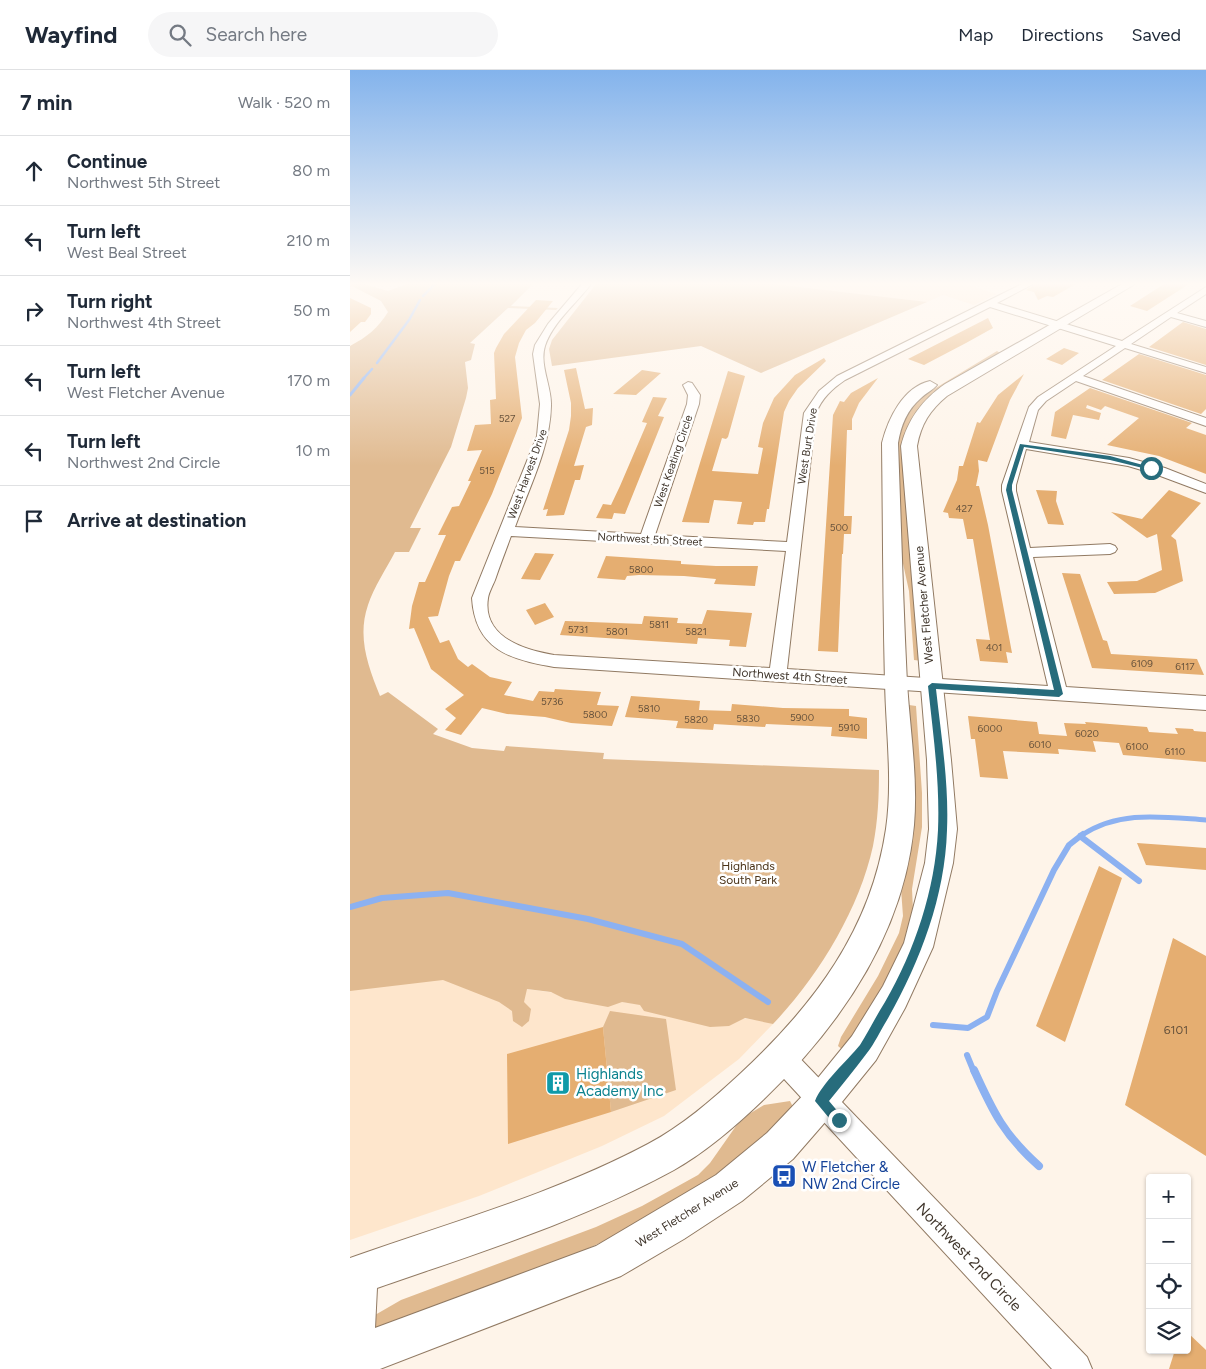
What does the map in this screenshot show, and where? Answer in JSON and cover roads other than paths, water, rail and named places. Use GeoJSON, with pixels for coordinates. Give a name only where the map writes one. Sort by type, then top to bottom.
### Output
{"type":"FeatureCollection","features":[{"type":"Feature","properties":{"kind":"main road","name":"West Fletcher Avenue"},"geometry":{"type":"LineString","coordinates":[[1009,345],[926,387],[909,402],[896,419],[890,443],[896,684],[901,795],[900,827],[895,859],[874,928],[839,990],[782,1058],[764,1076],[721,1116],[662,1157],[520,1217],[354,1277],[351,1362],[607,1262],[729,1188],[780,1146],[821,1101],[864,1048],[894,997],[918,947],[932,900],[939,864],[942,829],[940,760],[909,446],[915,422],[922,411],[939,394],[1018,345]]}},
{"type":"Feature","properties":{"kind":"street","name":"West Harvest Drive"},"geometry":{"type":"LineString","coordinates":[[506,531],[543,436],[546,404],[538,354],[540,345]]}},
{"type":"Feature","properties":{"kind":"street","name":"West Burt Drive"},"geometry":{"type":"LineString","coordinates":[[778,676],[810,413],[818,396],[825,389],[846,375],[908,345]]}},
{"type":"Feature","properties":{"kind":"street"},"geometry":{"type":"LineString","coordinates":[[1059,694],[1009,485],[1033,409],[1037,402],[1123,345]]}},
{"type":"Feature","properties":{"kind":"street"},"geometry":{"type":"LineString","coordinates":[[1126,345],[1206,370]]}},
{"type":"Feature","properties":{"kind":"street"},"geometry":{"type":"LineString","coordinates":[[1074,377],[1206,422]]}},
{"type":"Feature","properties":{"kind":"street","name":"West Keating Circle"},"geometry":{"type":"LineString","coordinates":[[646,539],[693,404],[694,395],[688,385]]}},
{"type":"Feature","properties":{"kind":"street"},"geometry":{"type":"LineString","coordinates":[[1022,445],[1129,462],[1160,471],[1206,489]]}},
{"type":"Feature","properties":{"kind":"street","name":"Northwest 5th Street"},"geometry":{"type":"LineString","coordinates":[[506,531],[794,547]]}},
{"type":"Feature","properties":{"kind":"street","name":"Northwest 4th Street"},"geometry":{"type":"LineString","coordinates":[[506,531],[483,590],[480,610],[482,621],[487,631],[510,650],[524,655],[554,661],[1206,703]]}},
{"type":"Feature","properties":{"kind":"street"},"geometry":{"type":"LineString","coordinates":[[1024,553],[1110,549]]}},
{"type":"Feature","properties":{"kind":"street","name":"Northwest 2nd Circle"},"geometry":{"type":"LineString","coordinates":[[782,1058],[1075,1369]]}},
{"type":"Feature","properties":{"kind":"waterway"},"geometry":{"type":"LineString","coordinates":[[377,363],[391,345]]}},
{"type":"Feature","properties":{"kind":"waterway"},"geometry":{"type":"LineString","coordinates":[[363,379],[372,369]]}},
{"type":"Feature","properties":{"kind":"waterway"},"geometry":{"type":"LineString","coordinates":[[350,395],[364,378]]}},
{"type":"Feature","properties":{"kind":"waterway"},"geometry":{"type":"LineString","coordinates":[[1082,835],[1096,827],[1126,818],[1157,817],[1206,820]]}},
{"type":"Feature","properties":{"kind":"waterway"},"geometry":{"type":"LineString","coordinates":[[933,1025],[968,1028],[987,1017],[997,991],[1054,870],[1069,845],[1080,836]]}},
{"type":"Feature","properties":{"kind":"waterway"},"geometry":{"type":"LineString","coordinates":[[1080,836],[1139,881]]}},
{"type":"Feature","properties":{"kind":"waterway"},"geometry":{"type":"LineString","coordinates":[[350,907],[382,898],[448,893],[588,919],[682,944],[768,1002]]}},
{"type":"Feature","properties":{"kind":"waterway"},"geometry":{"type":"LineString","coordinates":[[967,1055],[974,1072]]}},
{"type":"Feature","properties":{"kind":"waterway"},"geometry":{"type":"LineString","coordinates":[[974,1070],[1000,1122],[1017,1144],[1039,1166]]}},
{"type":"Feature","properties":{"kind":"place","name":"Highlands Academy Inc"},"geometry":{"type":"Point","coordinates":[558,1083]}},
{"type":"Feature","properties":{"kind":"place","name":"W Fletcher & NW 2nd Circle"},"geometry":{"type":"Point","coordinates":[784,1176]}},
{"type":"Feature","properties":{"kind":"park label","name":"Highlands South Park"},"geometry":{"type":"Point","coordinates":[748,873]}}]}
